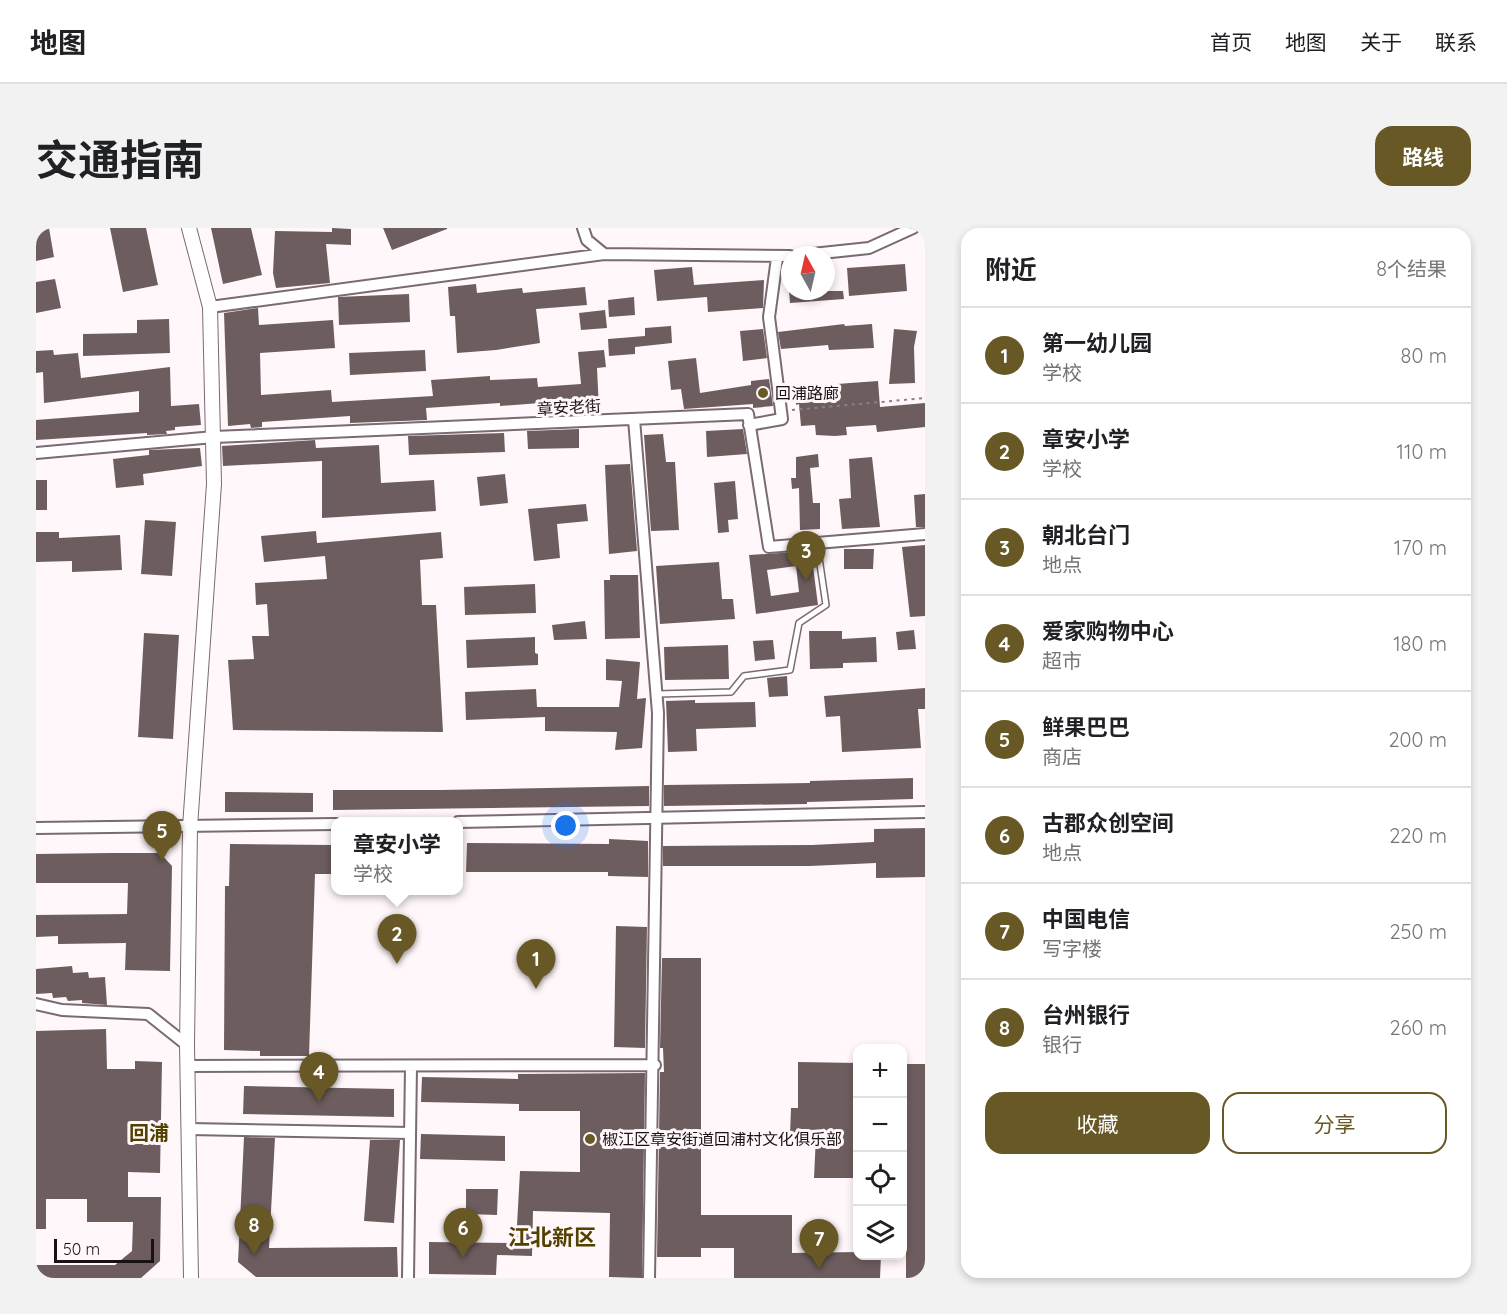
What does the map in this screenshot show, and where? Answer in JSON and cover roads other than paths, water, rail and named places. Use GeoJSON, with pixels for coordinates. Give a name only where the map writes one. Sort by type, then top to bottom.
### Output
{"type":"FeatureCollection","features":[{"type":"Feature","properties":{"kind":"street"},"geometry":{"type":"LineString","coordinates":[[189,228],[210,307],[214,437],[214,484],[190,827],[187,1045],[191,1278]]}},
{"type":"Feature","properties":{"kind":"street"},"geometry":{"type":"LineString","coordinates":[[583,228],[587,240],[604,254]]}},
{"type":"Feature","properties":{"kind":"street"},"geometry":{"type":"LineString","coordinates":[[835,252],[869,248],[913,228]]}},
{"type":"Feature","properties":{"kind":"street"},"geometry":{"type":"LineString","coordinates":[[210,307],[604,254],[781,257]]}},
{"type":"Feature","properties":{"kind":"street","name":"章安老街"},"geometry":{"type":"LineString","coordinates":[[36,453],[214,437],[634,419],[782,418],[769,317],[777,258]]}},
{"type":"Feature","properties":{"kind":"street"},"geometry":{"type":"LineString","coordinates":[[634,419],[657,694],[658,818],[649,1278]]}},
{"type":"Feature","properties":{"kind":"street"},"geometry":{"type":"LineString","coordinates":[[748,419],[769,547],[925,534]]}},
{"type":"Feature","properties":{"kind":"street"},"geometry":{"type":"LineString","coordinates":[[463,822],[925,812]]}},
{"type":"Feature","properties":{"kind":"street"},"geometry":{"type":"LineString","coordinates":[[36,828],[331,824]]}},
{"type":"Feature","properties":{"kind":"street"},"geometry":{"type":"LineString","coordinates":[[36,1004],[62,1010],[148,1014],[187,1045]]}},
{"type":"Feature","properties":{"kind":"street"},"geometry":{"type":"LineString","coordinates":[[188,1066],[654,1065]]}},
{"type":"Feature","properties":{"kind":"street"},"geometry":{"type":"LineString","coordinates":[[408,1278],[411,1067]]}},
{"type":"Feature","properties":{"kind":"street"},"geometry":{"type":"LineString","coordinates":[[189,1129],[410,1133]]}},
{"type":"Feature","properties":{"kind":"lane"},"geometry":{"type":"LineString","coordinates":[[657,694],[731,692],[744,676],[790,670],[799,623],[826,605],[817,543]]}},
{"type":"Feature","properties":{"kind":"place","name":"回浦路廊"},"geometry":{"type":"Point","coordinates":[763,393]}},
{"type":"Feature","properties":{"kind":"place","name":"朝北台门"},"geometry":{"type":"Point","coordinates":[806,581]}},
{"type":"Feature","properties":{"kind":"place","name":"鲜果巴巴"},"geometry":{"type":"Point","coordinates":[162,861]}},
{"type":"Feature","properties":{"kind":"place","name":"章安小学"},"geometry":{"type":"Point","coordinates":[397,964]}},
{"type":"Feature","properties":{"kind":"place","name":"第一幼儿园"},"geometry":{"type":"Point","coordinates":[536,989]}},
{"type":"Feature","properties":{"kind":"place","name":"爱家购物中心"},"geometry":{"type":"Point","coordinates":[319,1102]}},
{"type":"Feature","properties":{"kind":"place","name":"椒江区章安街道回浦村文化俱乐部"},"geometry":{"type":"Point","coordinates":[590,1139]}},
{"type":"Feature","properties":{"kind":"place","name":"台州银行"},"geometry":{"type":"Point","coordinates":[254,1255]}},
{"type":"Feature","properties":{"kind":"place","name":"古郡众创空间"},"geometry":{"type":"Point","coordinates":[463,1258]}},
{"type":"Feature","properties":{"kind":"place","name":"中国电信"},"geometry":{"type":"Point","coordinates":[819,1269]}},
{"type":"Feature","properties":{"kind":"district","name":"回浦"},"geometry":{"type":"Point","coordinates":[149,1133]}},
{"type":"Feature","properties":{"kind":"district","name":"江北新区"},"geometry":{"type":"Point","coordinates":[552,1237]}}]}
